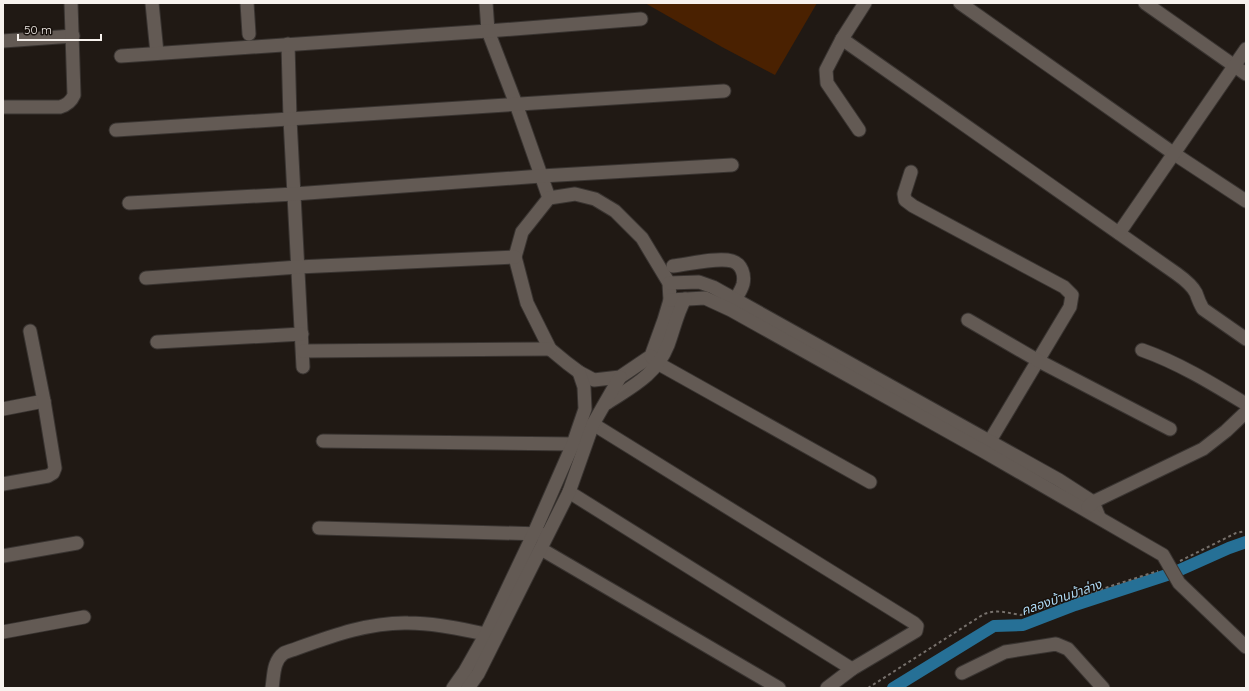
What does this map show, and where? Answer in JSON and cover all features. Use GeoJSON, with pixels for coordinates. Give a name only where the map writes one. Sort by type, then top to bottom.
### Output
{"type":"FeatureCollection","features":[{"type":"Feature","properties":{"kind":"street"},"geometry":{"type":"LineString","coordinates":[[3,107],[60,107],[66,105],[72,100],[74,95],[71,3]]}},
{"type":"Feature","properties":{"kind":"street"},"geometry":{"type":"LineString","coordinates":[[152,3],[157,53]]}},
{"type":"Feature","properties":{"kind":"street"},"geometry":{"type":"LineString","coordinates":[[247,3],[249,34]]}},
{"type":"Feature","properties":{"kind":"street"},"geometry":{"type":"LineString","coordinates":[[486,3],[488,31],[516,104],[549,198]]}},
{"type":"Feature","properties":{"kind":"street"},"geometry":{"type":"LineString","coordinates":[[858,130],[827,83],[826,70],[842,39],[865,3]]}},
{"type":"Feature","properties":{"kind":"street"},"geometry":{"type":"LineString","coordinates":[[960,3],[1173,153],[1246,201]]}},
{"type":"Feature","properties":{"kind":"street"},"geometry":{"type":"LineString","coordinates":[[1145,3],[1246,74]]}},
{"type":"Feature","properties":{"kind":"street"},"geometry":{"type":"LineString","coordinates":[[121,56],[641,19]]}},
{"type":"Feature","properties":{"kind":"street"},"geometry":{"type":"LineString","coordinates":[[3,41],[73,36]]}},
{"type":"Feature","properties":{"kind":"street"},"geometry":{"type":"LineString","coordinates":[[842,39],[1177,274],[1189,284],[1195,292],[1203,309],[1245,335]]}},
{"type":"Feature","properties":{"kind":"street"},"geometry":{"type":"LineString","coordinates":[[288,44],[290,119],[303,367]]}},
{"type":"Feature","properties":{"kind":"street"},"geometry":{"type":"LineString","coordinates":[[1119,233],[1246,49]]}},
{"type":"Feature","properties":{"kind":"street"},"geometry":{"type":"LineString","coordinates":[[116,130],[724,91]]}},
{"type":"Feature","properties":{"kind":"street"},"geometry":{"type":"LineString","coordinates":[[129,203],[294,194],[541,176],[732,165]]}},
{"type":"Feature","properties":{"kind":"street"},"geometry":{"type":"LineString","coordinates":[[911,172],[904,194],[905,200],[913,206],[1064,287],[1072,295],[1070,306],[987,447]]}},
{"type":"Feature","properties":{"kind":"street"},"geometry":{"type":"LineString","coordinates":[[605,404],[649,375],[655,360],[670,300],[669,283],[642,238],[615,211],[595,200],[575,194],[549,198],[522,232],[515,257],[528,303],[550,349],[579,372],[594,380],[620,377],[655,360],[672,334],[679,310],[685,299]]}},
{"type":"Feature","properties":{"kind":"street"},"geometry":{"type":"LineString","coordinates":[[146,278],[298,267],[515,257]]}},
{"type":"Feature","properties":{"kind":"street"},"geometry":{"type":"LineString","coordinates":[[673,266],[720,260],[733,261],[740,266],[744,274],[741,289],[732,304]]}},
{"type":"Feature","properties":{"kind":"street"},"geometry":{"type":"LineString","coordinates":[[669,283],[699,282],[713,287],[732,304],[1089,506],[1099,517],[1163,555],[1179,583],[1246,647]]}},
{"type":"Feature","properties":{"kind":"street"},"geometry":{"type":"LineString","coordinates":[[670,300],[705,298],[732,304]]}},
{"type":"Feature","properties":{"kind":"street"},"geometry":{"type":"LineString","coordinates":[[968,320],[1037,360],[1170,429]]}},
{"type":"Feature","properties":{"kind":"street"},"geometry":{"type":"LineString","coordinates":[[3,484],[48,476],[53,473],[55,468],[44,401],[30,331]]}},
{"type":"Feature","properties":{"kind":"street"},"geometry":{"type":"LineString","coordinates":[[157,342],[302,334]]}},
{"type":"Feature","properties":{"kind":"street"},"geometry":{"type":"LineString","coordinates":[[303,351],[550,349]]}},
{"type":"Feature","properties":{"kind":"street"},"geometry":{"type":"LineString","coordinates":[[1142,350],[1156,355],[1207,380],[1246,404]]}},
{"type":"Feature","properties":{"kind":"street"},"geometry":{"type":"LineString","coordinates":[[655,360],[870,482]]}},
{"type":"Feature","properties":{"kind":"street"},"geometry":{"type":"LineString","coordinates":[[453,688],[466,671],[486,634],[534,533],[573,444],[585,409],[584,387],[579,372]]}},
{"type":"Feature","properties":{"kind":"street"},"geometry":{"type":"LineString","coordinates":[[468,688],[478,674],[548,535],[568,492],[593,424],[620,377]]}},
{"type":"Feature","properties":{"kind":"street"},"geometry":{"type":"LineString","coordinates":[[3,409],[44,401]]}},
{"type":"Feature","properties":{"kind":"street"},"geometry":{"type":"LineString","coordinates":[[1089,506],[1203,449],[1226,431],[1246,412]]}},
{"type":"Feature","properties":{"kind":"street"},"geometry":{"type":"LineString","coordinates":[[593,424],[914,622],[917,626],[916,631],[852,669],[826,688]]}},
{"type":"Feature","properties":{"kind":"street"},"geometry":{"type":"LineString","coordinates":[[323,440],[573,444]]}},
{"type":"Feature","properties":{"kind":"street"},"geometry":{"type":"LineString","coordinates":[[568,492],[852,669]]}},
{"type":"Feature","properties":{"kind":"street"},"geometry":{"type":"LineString","coordinates":[[319,528],[534,533],[548,535]]}},
{"type":"Feature","properties":{"kind":"street"},"geometry":{"type":"LineString","coordinates":[[3,556],[77,543]]}},
{"type":"Feature","properties":{"kind":"street"},"geometry":{"type":"LineString","coordinates":[[541,549],[779,688]]}},
{"type":"Feature","properties":{"kind":"street"},"geometry":{"type":"LineString","coordinates":[[3,632],[84,617]]}},
{"type":"Feature","properties":{"kind":"street"},"geometry":{"type":"LineString","coordinates":[[272,688],[276,662],[278,657],[284,653],[371,626],[407,622],[435,624],[486,634]]}},
{"type":"Feature","properties":{"kind":"street"},"geometry":{"type":"LineString","coordinates":[[962,673],[1005,652],[1056,644],[1068,649],[1104,688]]}},
{"type":"Feature","properties":{"kind":"path"},"geometry":{"type":"LineString","coordinates":[[1192,556],[1236,533],[1246,531]]}},
{"type":"Feature","properties":{"kind":"path"},"geometry":{"type":"LineString","coordinates":[[868,688],[991,611],[1021,615],[1164,568]]}},
{"type":"Feature","properties":{"kind":"shaded area"},"geometry":{"type":"Polygon","coordinates":[[[645,3],[817,3],[775,75],[645,3]]]}},
{"type":"Feature","properties":{"kind":"waterway","name":"คลองบ้านม้าล่าง"},"geometry":{"type":"LineString","coordinates":[[893,688],[994,626],[1023,625],[1075,605],[1173,573],[1246,542]]}}]}
